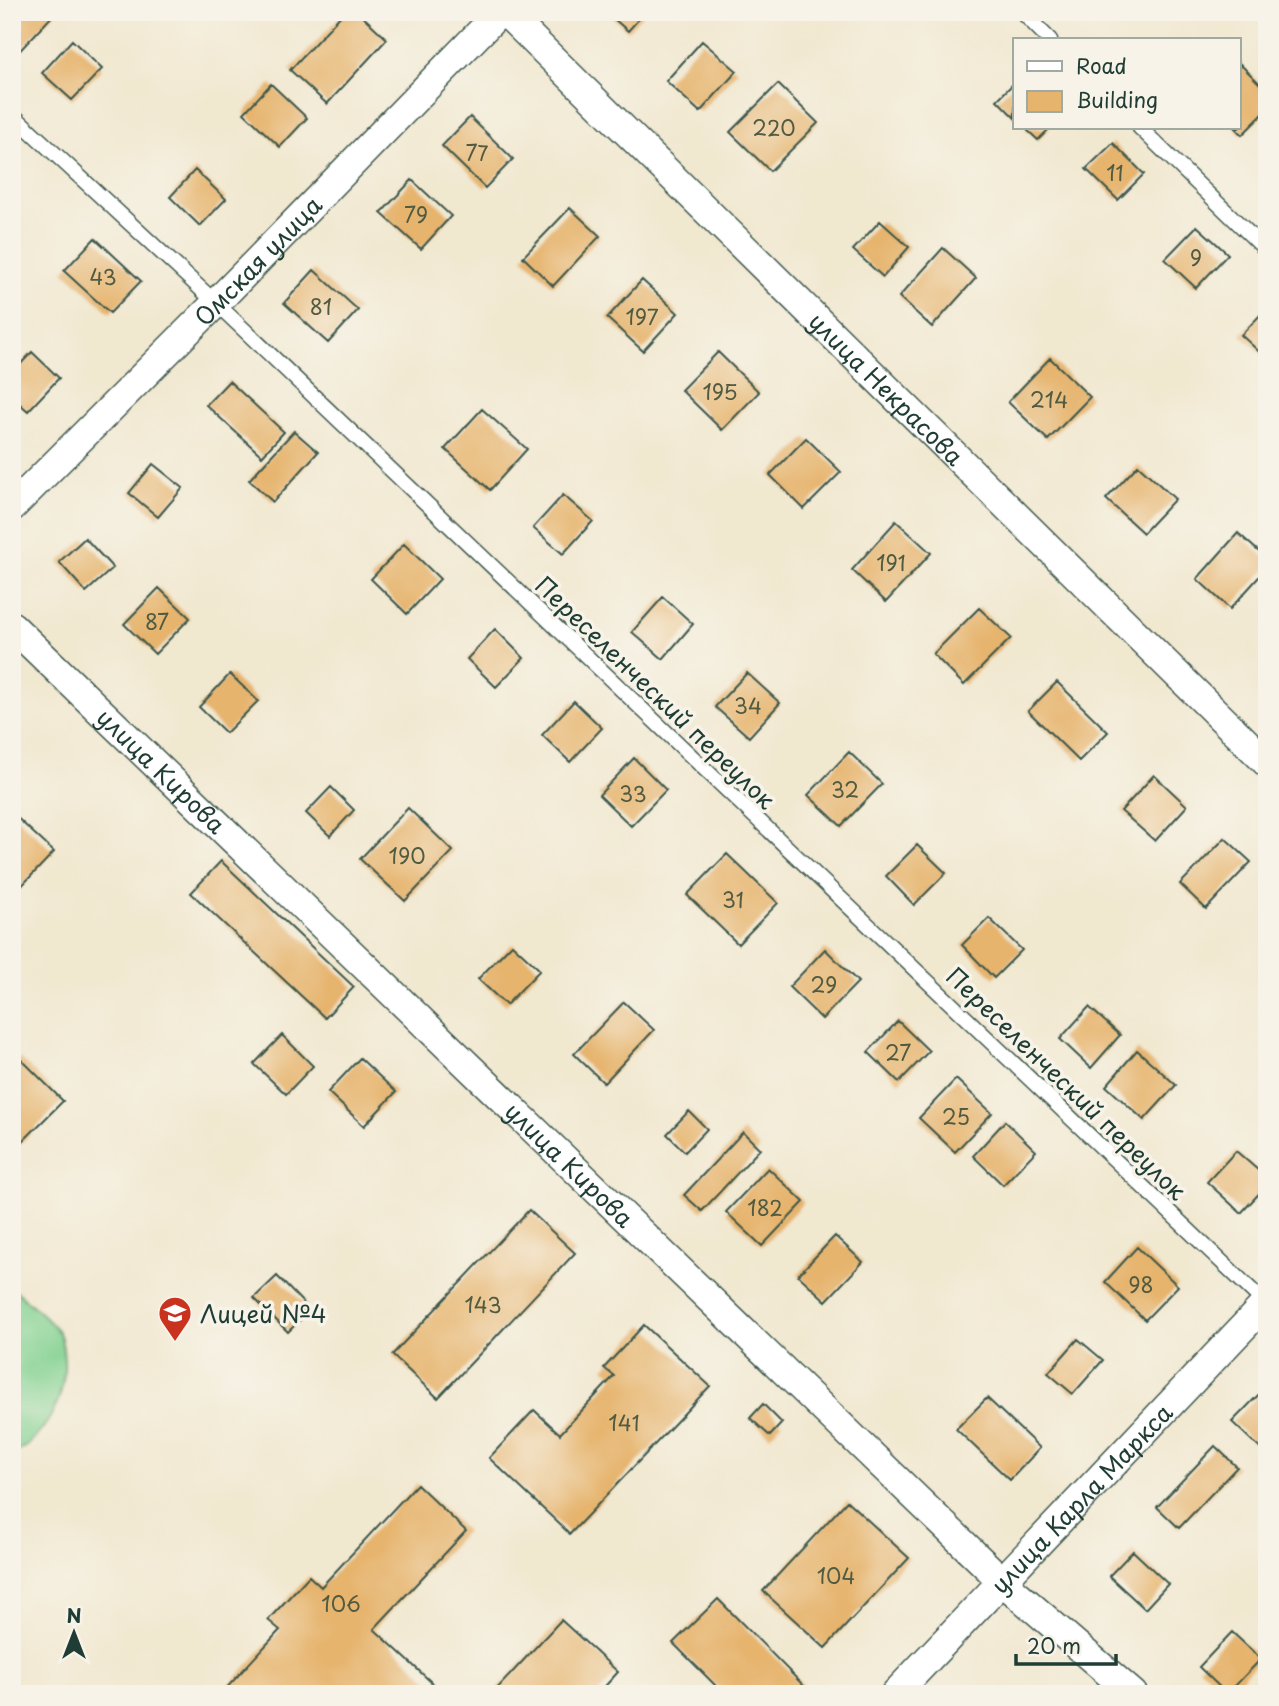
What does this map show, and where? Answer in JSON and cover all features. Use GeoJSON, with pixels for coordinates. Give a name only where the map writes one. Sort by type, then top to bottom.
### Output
{"type":"FeatureCollection","features":[{"type":"Feature","properties":{"kind":"street","name":"Омская улица"},"geometry":{"type":"LineString","coordinates":[[12,507],[503,12]]}},
{"type":"Feature","properties":{"kind":"street","name":"улица Некрасова"},"geometry":{"type":"LineString","coordinates":[[503,12],[1267,763]]}},
{"type":"Feature","properties":{"kind":"street","name":"улица Кирова"},"geometry":{"type":"LineString","coordinates":[[12,626],[1002,1581],[1133,1694]]}},
{"type":"Feature","properties":{"kind":"street","name":"улица Карла Маркса"},"geometry":{"type":"LineString","coordinates":[[895,1694],[1266,1304]]}},
{"type":"Feature","properties":{"kind":"lane"},"geometry":{"type":"LineString","coordinates":[[1022,12],[1048,38]]}},
{"type":"Feature","properties":{"kind":"lane","name":"Переселенческий переулок"},"geometry":{"type":"LineString","coordinates":[[12,114],[216,303],[1266,1304]]}},
{"type":"Feature","properties":{"kind":"lane"},"geometry":{"type":"LineString","coordinates":[[1142,130],[1267,251]]}},
{"type":"Feature","properties":{"kind":"green space"},"geometry":{"type":"Polygon","coordinates":[[[12,1287],[59,1333],[64,1374],[52,1415],[35,1437],[12,1455],[12,1287]]]}},
{"type":"Feature","properties":{"kind":"building"},"geometry":{"type":"Polygon","coordinates":[[[12,12],[56,12],[12,59],[12,12]]]}},
{"type":"Feature","properties":{"kind":"building"},"geometry":{"type":"Polygon","coordinates":[[[344,12],[358,12],[387,39],[327,104],[290,70],[344,12]]]}},
{"type":"Feature","properties":{"kind":"building"},"geometry":{"type":"Polygon","coordinates":[[[606,12],[645,12],[628,31],[606,12]]]}},
{"type":"Feature","properties":{"kind":"building"},"geometry":{"type":"Polygon","coordinates":[[[72,40],[102,69],[72,100],[42,73],[72,40]]]}},
{"type":"Feature","properties":{"kind":"building"},"geometry":{"type":"Polygon","coordinates":[[[702,41],[737,71],[700,112],[666,81],[702,41]]]}},
{"type":"Feature","properties":{"kind":"building"},"geometry":{"type":"Polygon","coordinates":[[[1240,64],[1267,91],[1267,110],[1242,135],[1237,130],[1240,130],[1240,64]]]}},
{"type":"Feature","properties":{"kind":"building"},"geometry":{"type":"Polygon","coordinates":[[[271,84],[307,118],[280,147],[244,113],[271,84]]]}},
{"type":"Feature","properties":{"kind":"building"},"geometry":{"type":"Polygon","coordinates":[[[778,84],[818,123],[770,171],[730,132],[778,84]]]}},
{"type":"Feature","properties":{"kind":"building"},"geometry":{"type":"Polygon","coordinates":[[[1013,84],[1013,116],[997,100],[1013,84]]]}},
{"type":"Feature","properties":{"kind":"building"},"geometry":{"type":"Polygon","coordinates":[[[470,117],[513,159],[485,188],[442,146],[470,117]]]}},
{"type":"Feature","properties":{"kind":"building"},"geometry":{"type":"Polygon","coordinates":[[[1027,130],[1048,130],[1038,140],[1027,130]]]}},
{"type":"Feature","properties":{"kind":"building"},"geometry":{"type":"Polygon","coordinates":[[[1113,143],[1144,174],[1118,200],[1086,169],[1113,143]]]}},
{"type":"Feature","properties":{"kind":"building"},"geometry":{"type":"Polygon","coordinates":[[[195,170],[226,199],[200,226],[170,197],[195,170]]]}},
{"type":"Feature","properties":{"kind":"building"},"geometry":{"type":"Polygon","coordinates":[[[412,180],[451,216],[421,249],[381,213],[412,180]]]}},
{"type":"Feature","properties":{"kind":"building"},"geometry":{"type":"Polygon","coordinates":[[[570,208],[600,236],[553,286],[523,257],[570,208]]]}},
{"type":"Feature","properties":{"kind":"building"},"geometry":{"type":"Polygon","coordinates":[[[880,221],[909,247],[883,277],[853,250],[880,221]]]}},
{"type":"Feature","properties":{"kind":"building"},"geometry":{"type":"Polygon","coordinates":[[[1197,226],[1228,254],[1196,288],[1165,259],[1197,226]]]}},
{"type":"Feature","properties":{"kind":"building"},"geometry":{"type":"Polygon","coordinates":[[[95,238],[141,281],[110,313],[64,271],[95,238]]]}},
{"type":"Feature","properties":{"kind":"building"},"geometry":{"type":"Polygon","coordinates":[[[943,248],[976,278],[932,327],[899,297],[943,248]]]}},
{"type":"Feature","properties":{"kind":"building"},"geometry":{"type":"Polygon","coordinates":[[[314,270],[358,310],[328,343],[284,303],[314,270]]]}},
{"type":"Feature","properties":{"kind":"building"},"geometry":{"type":"Polygon","coordinates":[[[642,280],[678,313],[643,351],[607,318],[642,280]]]}},
{"type":"Feature","properties":{"kind":"building"},"geometry":{"type":"Polygon","coordinates":[[[1267,308],[1267,359],[1241,335],[1267,308]]]}},
{"type":"Feature","properties":{"kind":"building"},"geometry":{"type":"Polygon","coordinates":[[[32,352],[59,378],[28,411],[12,397],[12,373],[32,352]]]}},
{"type":"Feature","properties":{"kind":"building"},"geometry":{"type":"Polygon","coordinates":[[[718,352],[759,392],[722,430],[681,390],[718,352]]]}},
{"type":"Feature","properties":{"kind":"building"},"geometry":{"type":"Polygon","coordinates":[[[1050,358],[1090,397],[1048,440],[1008,402],[1050,358]]]}},
{"type":"Feature","properties":{"kind":"building"},"geometry":{"type":"Polygon","coordinates":[[[229,381],[284,432],[262,456],[206,405],[229,381]]]}},
{"type":"Feature","properties":{"kind":"building"},"geometry":{"type":"Polygon","coordinates":[[[482,409],[527,449],[490,490],[445,449],[482,409]]]}},
{"type":"Feature","properties":{"kind":"building"},"geometry":{"type":"Polygon","coordinates":[[[294,431],[318,452],[273,502],[249,480],[294,431]]]}},
{"type":"Feature","properties":{"kind":"building"},"geometry":{"type":"Polygon","coordinates":[[[806,438],[841,472],[804,509],[770,475],[806,438]]]}},
{"type":"Feature","properties":{"kind":"building"},"geometry":{"type":"Polygon","coordinates":[[[153,464],[183,488],[158,517],[129,493],[153,464]]]}},
{"type":"Feature","properties":{"kind":"building"},"geometry":{"type":"Polygon","coordinates":[[[1138,465],[1175,499],[1143,533],[1106,499],[1138,465]]]}},
{"type":"Feature","properties":{"kind":"building"},"geometry":{"type":"Polygon","coordinates":[[[563,495],[593,521],[563,554],[533,528],[563,495]]]}},
{"type":"Feature","properties":{"kind":"building"},"geometry":{"type":"Polygon","coordinates":[[[896,521],[931,553],[886,602],[852,570],[896,521]]]}},
{"type":"Feature","properties":{"kind":"building"},"geometry":{"type":"Polygon","coordinates":[[[1238,533],[1267,559],[1267,568],[1230,609],[1197,579],[1238,533]]]}},
{"type":"Feature","properties":{"kind":"building"},"geometry":{"type":"Polygon","coordinates":[[[85,538],[113,568],[86,592],[59,562],[85,538]]]}},
{"type":"Feature","properties":{"kind":"building"},"geometry":{"type":"Polygon","coordinates":[[[404,544],[440,579],[407,614],[371,579],[404,544]]]}},
{"type":"Feature","properties":{"kind":"building"},"geometry":{"type":"Polygon","coordinates":[[[159,588],[190,618],[155,654],[124,624],[159,588]]]}},
{"type":"Feature","properties":{"kind":"building"},"geometry":{"type":"Polygon","coordinates":[[[663,597],[693,624],[663,659],[632,632],[663,597]]]}},
{"type":"Feature","properties":{"kind":"building"},"geometry":{"type":"Polygon","coordinates":[[[979,608],[1011,638],[964,685],[933,654],[979,608]]]}},
{"type":"Feature","properties":{"kind":"building"},"geometry":{"type":"Polygon","coordinates":[[[495,629],[524,658],[496,687],[467,659],[495,629]]]}},
{"type":"Feature","properties":{"kind":"building"},"geometry":{"type":"Polygon","coordinates":[[[747,673],[780,703],[749,737],[715,707],[747,673]]]}},
{"type":"Feature","properties":{"kind":"building"},"geometry":{"type":"Polygon","coordinates":[[[230,674],[258,701],[226,733],[199,707],[230,674]]]}},
{"type":"Feature","properties":{"kind":"building"},"geometry":{"type":"Polygon","coordinates":[[[1057,682],[1108,732],[1079,761],[1028,711],[1057,682]]]}},
{"type":"Feature","properties":{"kind":"building"},"geometry":{"type":"Polygon","coordinates":[[[574,701],[602,728],[570,762],[542,735],[574,701]]]}},
{"type":"Feature","properties":{"kind":"building"},"geometry":{"type":"Polygon","coordinates":[[[849,752],[882,784],[841,826],[808,795],[849,752]]]}},
{"type":"Feature","properties":{"kind":"building"},"geometry":{"type":"Polygon","coordinates":[[[634,758],[666,790],[631,826],[599,795],[634,758]]]}},
{"type":"Feature","properties":{"kind":"building"},"geometry":{"type":"Polygon","coordinates":[[[1154,775],[1187,806],[1155,841],[1121,811],[1154,775]]]}},
{"type":"Feature","properties":{"kind":"building"},"geometry":{"type":"Polygon","coordinates":[[[331,787],[354,810],[330,836],[306,813],[331,787]]]}},
{"type":"Feature","properties":{"kind":"building"},"geometry":{"type":"Polygon","coordinates":[[[408,808],[453,851],[405,901],[360,859],[408,808]]]}},
{"type":"Feature","properties":{"kind":"building"},"geometry":{"type":"Polygon","coordinates":[[[12,813],[54,852],[12,896],[12,813]]]}},
{"type":"Feature","properties":{"kind":"building"},"geometry":{"type":"Polygon","coordinates":[[[1225,838],[1251,862],[1206,909],[1180,884],[1225,838]]]}},
{"type":"Feature","properties":{"kind":"building"},"geometry":{"type":"Polygon","coordinates":[[[917,845],[946,873],[914,905],[886,876],[917,845]]]}},
{"type":"Feature","properties":{"kind":"building"},"geometry":{"type":"Polygon","coordinates":[[[727,854],[778,903],[738,944],[687,895],[727,854]]]}},
{"type":"Feature","properties":{"kind":"building"},"geometry":{"type":"Polygon","coordinates":[[[221,861],[354,987],[325,1018],[191,893],[221,861]]]}},
{"type":"Feature","properties":{"kind":"building"},"geometry":{"type":"Polygon","coordinates":[[[989,918],[1022,950],[994,978],[962,945],[989,918]]]}},
{"type":"Feature","properties":{"kind":"building"},"geometry":{"type":"Polygon","coordinates":[[[512,944],[540,970],[506,1005],[478,979],[512,944]]]}},
{"type":"Feature","properties":{"kind":"building"},"geometry":{"type":"Polygon","coordinates":[[[825,949],[858,982],[822,1019],[789,987],[825,949]]]}},
{"type":"Feature","properties":{"kind":"building"},"geometry":{"type":"Polygon","coordinates":[[[624,1002],[654,1030],[604,1083],[574,1054],[624,1002]]]}},
{"type":"Feature","properties":{"kind":"building"},"geometry":{"type":"Polygon","coordinates":[[[1089,1007],[1120,1035],[1091,1068],[1060,1039],[1089,1007]]]}},
{"type":"Feature","properties":{"kind":"building"},"geometry":{"type":"Polygon","coordinates":[[[898,1021],[929,1051],[899,1082],[868,1052],[898,1021]]]}},
{"type":"Feature","properties":{"kind":"building"},"geometry":{"type":"Polygon","coordinates":[[[282,1035],[313,1066],[286,1094],[254,1064],[282,1035]]]}},
{"type":"Feature","properties":{"kind":"building"},"geometry":{"type":"Polygon","coordinates":[[[1137,1050],[1176,1085],[1144,1120],[1106,1086],[1137,1050]]]}},
{"type":"Feature","properties":{"kind":"building"},"geometry":{"type":"Polygon","coordinates":[[[20,1058],[63,1101],[12,1152],[12,1066],[20,1058]]]}},
{"type":"Feature","properties":{"kind":"building"},"geometry":{"type":"Polygon","coordinates":[[[360,1058],[396,1092],[364,1126],[328,1092],[360,1058]]]}},
{"type":"Feature","properties":{"kind":"building"},"geometry":{"type":"Polygon","coordinates":[[[956,1079],[992,1113],[955,1152],[919,1118],[956,1079]]]}},
{"type":"Feature","properties":{"kind":"building"},"geometry":{"type":"Polygon","coordinates":[[[689,1111],[707,1129],[685,1152],[667,1134],[689,1111]]]}},
{"type":"Feature","properties":{"kind":"building"},"geometry":{"type":"Polygon","coordinates":[[[1005,1121],[1036,1151],[1003,1185],[973,1156],[1005,1121]]]}},
{"type":"Feature","properties":{"kind":"building"},"geometry":{"type":"Polygon","coordinates":[[[743,1132],[760,1149],[702,1211],[684,1195],[743,1132]]]}},
{"type":"Feature","properties":{"kind":"building"},"geometry":{"type":"Polygon","coordinates":[[[1236,1151],[1267,1178],[1267,1185],[1241,1213],[1207,1182],[1236,1151]]]}},
{"type":"Feature","properties":{"kind":"building"},"geometry":{"type":"Polygon","coordinates":[[[768,1168],[804,1202],[762,1246],[726,1212],[768,1168]]]}},
{"type":"Feature","properties":{"kind":"building"},"geometry":{"type":"Polygon","coordinates":[[[529,1210],[575,1253],[438,1398],[392,1355],[529,1210]]]}},
{"type":"Feature","properties":{"kind":"building"},"geometry":{"type":"Polygon","coordinates":[[[835,1236],[863,1262],[826,1301],[798,1275],[835,1236]]]}},
{"type":"Feature","properties":{"kind":"building"},"geometry":{"type":"Polygon","coordinates":[[[1137,1247],[1178,1286],[1145,1320],[1105,1282],[1137,1247]]]}},
{"type":"Feature","properties":{"kind":"building"},"geometry":{"type":"Polygon","coordinates":[[[277,1276],[310,1310],[288,1332],[254,1298],[277,1276]]]}},
{"type":"Feature","properties":{"kind":"building"},"geometry":{"type":"Polygon","coordinates":[[[644,1325],[710,1386],[570,1534],[489,1458],[534,1410],[560,1434],[614,1376],[604,1368],[644,1325]]]}},
{"type":"Feature","properties":{"kind":"building"},"geometry":{"type":"Polygon","coordinates":[[[1078,1339],[1103,1360],[1073,1394],[1048,1373],[1078,1339]]]}},
{"type":"Feature","properties":{"kind":"building"},"geometry":{"type":"Polygon","coordinates":[[[1267,1386],[1267,1455],[1232,1422],[1267,1386]]]}},
{"type":"Feature","properties":{"kind":"building"},"geometry":{"type":"Polygon","coordinates":[[[987,1398],[1040,1448],[1010,1480],[956,1429],[987,1398]]]}},
{"type":"Feature","properties":{"kind":"building"},"geometry":{"type":"Polygon","coordinates":[[[763,1404],[782,1423],[770,1436],[750,1418],[763,1404]]]}},
{"type":"Feature","properties":{"kind":"building"},"geometry":{"type":"Polygon","coordinates":[[[1215,1446],[1237,1467],[1179,1528],[1157,1507],[1215,1446]]]}},
{"type":"Feature","properties":{"kind":"building"},"geometry":{"type":"Polygon","coordinates":[[[417,1484],[466,1531],[374,1629],[444,1694],[221,1694],[280,1630],[268,1620],[309,1576],[321,1587],[417,1484]]]}},
{"type":"Feature","properties":{"kind":"building"},"geometry":{"type":"Polygon","coordinates":[[[847,1501],[909,1558],[825,1648],[763,1591],[847,1501]]]}},
{"type":"Feature","properties":{"kind":"building"},"geometry":{"type":"Polygon","coordinates":[[[1133,1551],[1168,1584],[1145,1609],[1109,1576],[1133,1551]]]}},
{"type":"Feature","properties":{"kind":"building"},"geometry":{"type":"Polygon","coordinates":[[[718,1599],[804,1686],[797,1694],[724,1694],[673,1643],[718,1599]]]}},
{"type":"Feature","properties":{"kind":"building"},"geometry":{"type":"Polygon","coordinates":[[[561,1620],[618,1672],[598,1694],[492,1694],[561,1620]]]}},
{"type":"Feature","properties":{"kind":"building"},"geometry":{"type":"Polygon","coordinates":[[[1232,1632],[1261,1659],[1227,1694],[1199,1667],[1232,1632]]]}},
{"type":"Feature","properties":{"kind":"place","name":"Лицей №4"},"geometry":{"type":"Point","coordinates":[175,1343]}}]}
